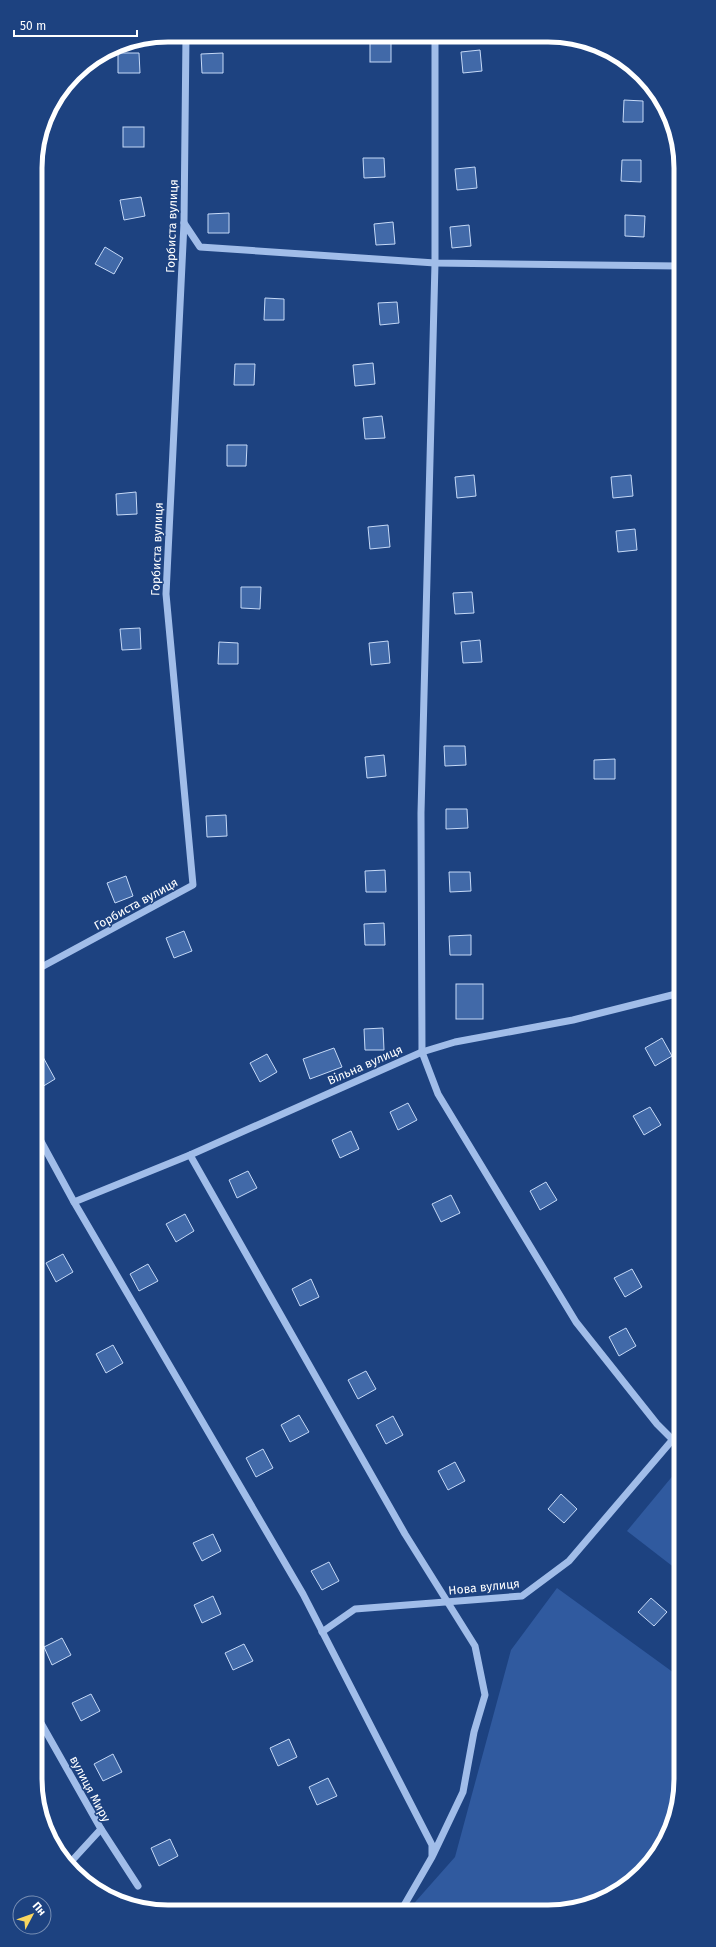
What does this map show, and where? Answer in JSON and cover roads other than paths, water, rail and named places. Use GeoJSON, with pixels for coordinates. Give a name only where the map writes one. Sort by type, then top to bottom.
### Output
{"type":"FeatureCollection","features":[{"type":"Feature","properties":{"kind":"street","name":"Горбиста вулиця"},"geometry":{"type":"LineString","coordinates":[[42,967],[193,885],[166,594],[184,223],[186,42]]}},
{"type":"Feature","properties":{"kind":"street"},"geometry":{"type":"LineString","coordinates":[[435,42],[435,263],[421,813],[422,1052],[438,1094],[576,1322],[657,1424],[672,1439]]}},
{"type":"Feature","properties":{"kind":"street"},"geometry":{"type":"LineString","coordinates":[[184,223],[200,247],[435,263],[674,266]]}},
{"type":"Feature","properties":{"kind":"street","name":"Вільна вулиця"},"geometry":{"type":"LineString","coordinates":[[74,1202],[190,1155],[422,1052],[455,1042],[573,1020],[674,995]]}},
{"type":"Feature","properties":{"kind":"street"},"geometry":{"type":"LineString","coordinates":[[42,1143],[74,1202],[303,1594],[432,1845],[432,1857]]}},
{"type":"Feature","properties":{"kind":"street"},"geometry":{"type":"LineString","coordinates":[[190,1155],[405,1534],[475,1646],[486,1695],[474,1732],[463,1792],[432,1857],[404,1905]]}},
{"type":"Feature","properties":{"kind":"street","name":"Нова вулиця"},"geometry":{"type":"LineString","coordinates":[[322,1632],[354,1609],[522,1596],[569,1561],[672,1439]]}},
{"type":"Feature","properties":{"kind":"street","name":"вулиця Миру"},"geometry":{"type":"LineString","coordinates":[[42,1723],[101,1829],[72,1860]]}},
{"type":"Feature","properties":{"kind":"street"},"geometry":{"type":"LineString","coordinates":[[101,1829],[138,1886]]}}]}
